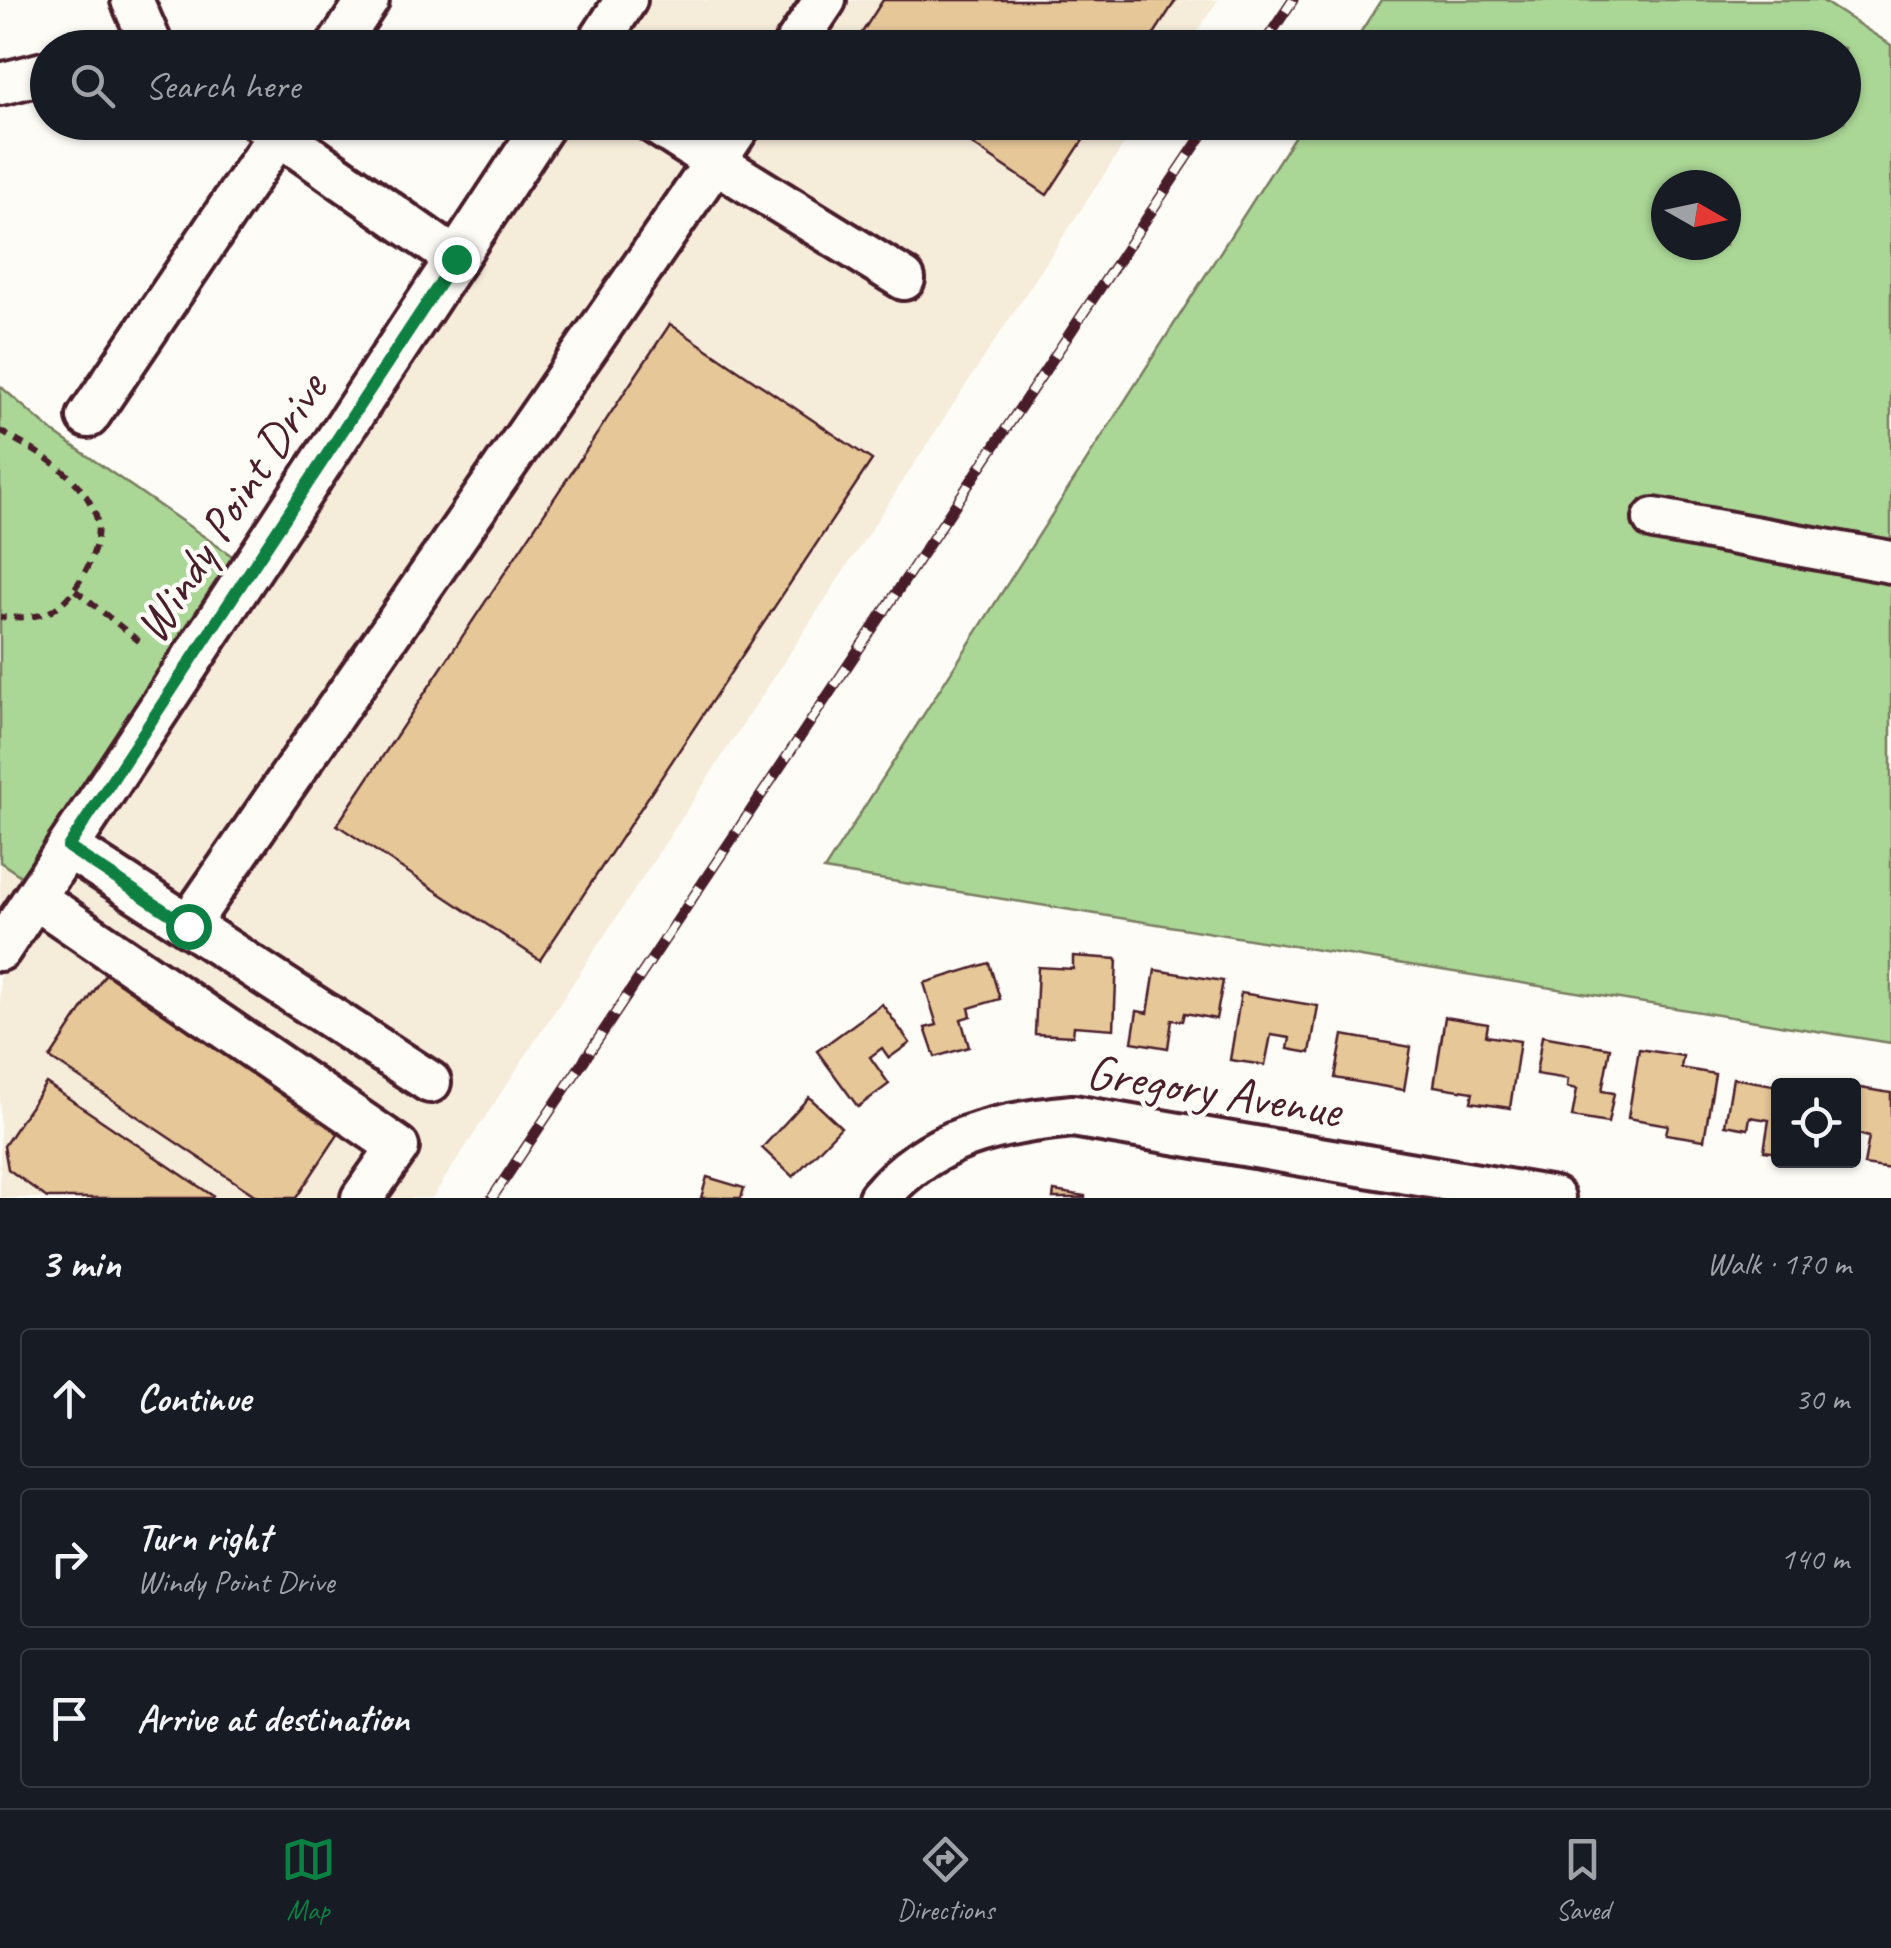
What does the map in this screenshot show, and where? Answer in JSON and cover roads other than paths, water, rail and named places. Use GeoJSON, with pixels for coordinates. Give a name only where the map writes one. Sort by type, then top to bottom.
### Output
{"type":"FeatureCollection","features":[{"type":"Feature","properties":{"kind":"street"},"geometry":{"type":"LineString","coordinates":[[132,0],[144,30]]}},
{"type":"Feature","properties":{"kind":"street"},"geometry":{"type":"LineString","coordinates":[[348,30],[368,0]]}},
{"type":"Feature","properties":{"kind":"street"},"geometry":{"type":"LineString","coordinates":[[607,30],[626,0]]}},
{"type":"Feature","properties":{"kind":"street"},"geometry":{"type":"LineString","coordinates":[[805,30],[824,0]]}},
{"type":"Feature","properties":{"kind":"street"},"geometry":{"type":"LineString","coordinates":[[0,84],[30,76]]}},
{"type":"Feature","properties":{"kind":"street"},"geometry":{"type":"LineString","coordinates":[[88,417],[268,140]]}},
{"type":"Feature","properties":{"kind":"street"},"geometry":{"type":"LineString","coordinates":[[294,140],[456,259]]}},
{"type":"Feature","properties":{"kind":"street","name":"Windy Point Drive"},"geometry":{"type":"LineString","coordinates":[[0,950],[19,904],[68,847],[534,140]]}},
{"type":"Feature","properties":{"kind":"street"},"geometry":{"type":"LineString","coordinates":[[681,140],[904,279]]}},
{"type":"Feature","properties":{"kind":"street"},"geometry":{"type":"LineString","coordinates":[[188,926],[730,140]]}},
{"type":"Feature","properties":{"kind":"street"},"geometry":{"type":"LineString","coordinates":[[1654,519],[1891,562]]}},
{"type":"Feature","properties":{"kind":"street"},"geometry":{"type":"LineString","coordinates":[[68,847],[430,1082]]}},
{"type":"Feature","properties":{"kind":"street"},"geometry":{"type":"LineString","coordinates":[[19,904],[398,1147],[362,1198]]}},
{"type":"Feature","properties":{"kind":"street","name":"Gregory Avenue"},"geometry":{"type":"LineString","coordinates":[[879,1198],[920,1160],[976,1130],[1014,1121],[1073,1116],[1554,1198]]}},
{"type":"Feature","properties":{"kind":"railway"},"geometry":{"type":"LineString","coordinates":[[1273,30],[1293,0]]}},
{"type":"Feature","properties":{"kind":"railway"},"geometry":{"type":"LineString","coordinates":[[492,1198],[1199,140]]}}]}
